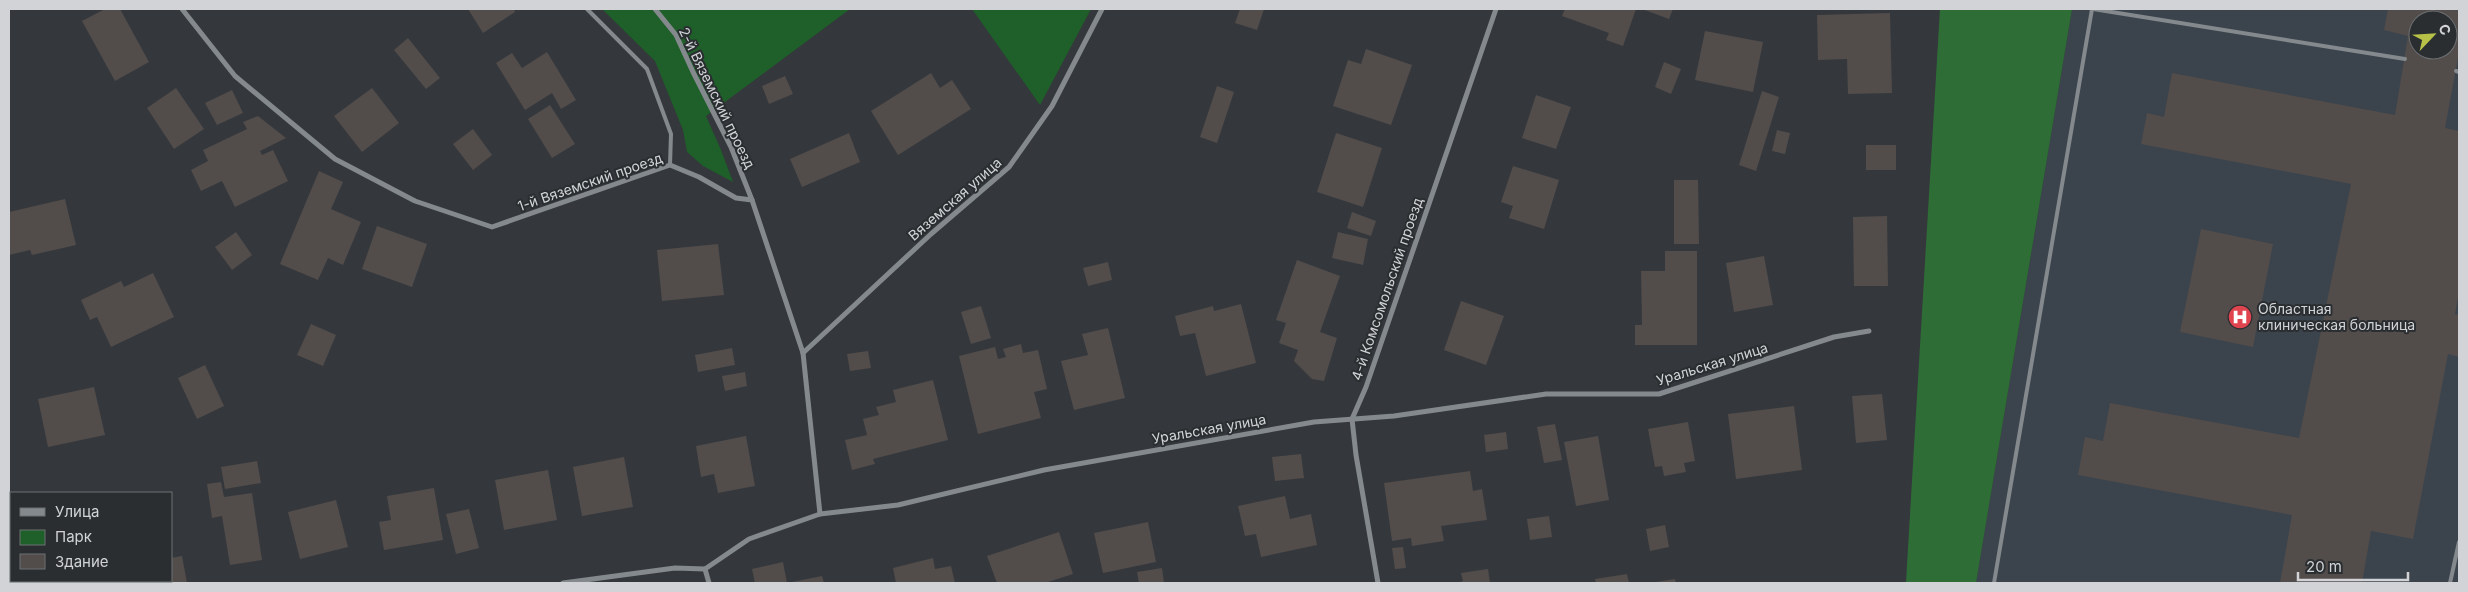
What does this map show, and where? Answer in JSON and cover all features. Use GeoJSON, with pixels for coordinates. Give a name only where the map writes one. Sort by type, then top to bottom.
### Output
{"type":"FeatureCollection","features":[{"type":"Feature","properties":{"kind":"street","name":"1-й Вяземский проезд"},"geometry":{"type":"LineString","coordinates":[[182,9],[235,76],[335,159],[415,202],[492,227],[670,165],[699,177],[736,198],[752,200]]}},
{"type":"Feature","properties":{"kind":"street","name":"2-й Вяземский проезд"},"geometry":{"type":"LineString","coordinates":[[655,9],[676,35],[731,148],[752,200]]}},
{"type":"Feature","properties":{"kind":"street","name":"Вяземская улица"},"geometry":{"type":"LineString","coordinates":[[803,353],[931,234],[1009,167],[1052,106],[1102,9]]}},
{"type":"Feature","properties":{"kind":"street","name":"4-й Комсомольский проезд"},"geometry":{"type":"LineString","coordinates":[[1378,583],[1356,455],[1352,419],[1366,387],[1496,9]]}},
{"type":"Feature","properties":{"kind":"street"},"geometry":{"type":"LineString","coordinates":[[752,200],[803,353],[820,514]]}},
{"type":"Feature","properties":{"kind":"street","name":"Уральская улица"},"geometry":{"type":"LineString","coordinates":[[705,569],[749,539],[820,514],[898,505],[1044,470],[1314,422],[1394,416],[1546,394],[1659,394],[1834,337],[1869,332]]}},
{"type":"Feature","properties":{"kind":"street"},"geometry":{"type":"LineString","coordinates":[[563,583],[675,568],[705,569],[709,583]]}},
{"type":"Feature","properties":{"kind":"lane"},"geometry":{"type":"LineString","coordinates":[[587,9],[646,69],[671,134],[670,165]]}},
{"type":"Feature","properties":{"kind":"lane"},"geometry":{"type":"LineString","coordinates":[[1994,583],[2093,9],[2405,59]]}},
{"type":"Feature","properties":{"kind":"lane"},"geometry":{"type":"LineString","coordinates":[[2450,583],[2459,542]]}},
{"type":"Feature","properties":{"kind":"shaded area","name":"Областная клиническая больница"},"geometry":{"type":"Polygon","coordinates":[[[2072,9],[2459,9],[2459,583],[1976,583],[2072,9]]]}},
{"type":"Feature","properties":{"kind":"green space"},"geometry":{"type":"Polygon","coordinates":[[[602,9],[850,9],[706,116],[733,182],[703,166],[687,152],[683,130],[655,61],[602,9]]]}},
{"type":"Feature","properties":{"kind":"green space"},"geometry":{"type":"Polygon","coordinates":[[[972,9],[1091,9],[1040,105],[972,9]]]}},
{"type":"Feature","properties":{"kind":"green space"},"geometry":{"type":"Polygon","coordinates":[[[1940,9],[2072,9],[1976,583],[1906,582],[1940,9]]]}},
{"type":"Feature","properties":{"kind":"building"},"geometry":{"type":"Polygon","coordinates":[[[105,9],[120,9],[149,62],[115,81],[82,21],[105,9]]]}},
{"type":"Feature","properties":{"kind":"building"},"geometry":{"type":"Polygon","coordinates":[[[468,9],[514,9],[515,12],[483,33],[468,9]]]}},
{"type":"Feature","properties":{"kind":"building"},"geometry":{"type":"Polygon","coordinates":[[[1240,9],[1264,9],[1257,30],[1235,23],[1240,9]]]}},
{"type":"Feature","properties":{"kind":"building"},"geometry":{"type":"Polygon","coordinates":[[[1565,9],[1636,9],[1623,46],[1606,40],[1609,33],[1562,16],[1565,9]]]}},
{"type":"Feature","properties":{"kind":"building"},"geometry":{"type":"Polygon","coordinates":[[[1642,9],[1673,9],[1669,19],[1642,9]]]}},
{"type":"Feature","properties":{"kind":"building"},"geometry":{"type":"Polygon","coordinates":[[[2388,9],[2459,9],[2458,58],[2458,10],[2408,10],[2408,36],[2384,30],[2388,9]]]}},
{"type":"Feature","properties":{"kind":"building"},"geometry":{"type":"Polygon","coordinates":[[[1890,13],[1892,93],[1848,94],[1847,59],[1818,60],[1817,15],[1890,13]]]}},
{"type":"Feature","properties":{"kind":"building"},"geometry":{"type":"Polygon","coordinates":[[[1705,31],[1763,42],[1753,92],[1695,80],[1705,31]]]}},
{"type":"Feature","properties":{"kind":"building"},"geometry":{"type":"Polygon","coordinates":[[[2408,36],[2408,60],[2458,60],[2445,128],[2459,131],[2459,293],[2455,314],[2459,315],[2459,357],[2448,354],[2413,539],[2371,531],[2362,583],[2280,583],[2292,515],[2078,475],[2085,437],[2103,441],[2110,403],[2299,438],[2351,184],[2141,144],[2147,113],[2164,117],[2172,73],[2395,115],[2408,36]]]}},
{"type":"Feature","properties":{"kind":"building"},"geometry":{"type":"Polygon","coordinates":[[[408,38],[440,78],[426,89],[394,50],[408,38]]]}},
{"type":"Feature","properties":{"kind":"building"},"geometry":{"type":"Polygon","coordinates":[[[1366,49],[1412,65],[1391,125],[1333,106],[1348,60],[1361,64],[1366,49]]]}},
{"type":"Feature","properties":{"kind":"building"},"geometry":{"type":"Polygon","coordinates":[[[547,52],[576,100],[561,109],[552,93],[525,110],[496,63],[512,53],[522,68],[547,52]]]}},
{"type":"Feature","properties":{"kind":"building"},"geometry":{"type":"Polygon","coordinates":[[[1664,62],[1681,69],[1671,94],[1655,87],[1664,62]]]}},
{"type":"Feature","properties":{"kind":"building"},"geometry":{"type":"Polygon","coordinates":[[[931,73],[940,88],[952,80],[971,109],[898,155],[871,111],[931,73]]]}},
{"type":"Feature","properties":{"kind":"building"},"geometry":{"type":"Polygon","coordinates":[[[785,76],[793,94],[769,104],[762,86],[785,76]]]}},
{"type":"Feature","properties":{"kind":"building"},"geometry":{"type":"Polygon","coordinates":[[[1217,86],[1234,92],[1217,143],[1200,137],[1217,86]]]}},
{"type":"Feature","properties":{"kind":"building"},"geometry":{"type":"Polygon","coordinates":[[[176,88],[204,129],[174,149],[147,108],[176,88]]]}},
{"type":"Feature","properties":{"kind":"building"},"geometry":{"type":"Polygon","coordinates":[[[372,88],[399,123],[362,152],[334,116],[372,88]]]}},
{"type":"Feature","properties":{"kind":"building"},"geometry":{"type":"Polygon","coordinates":[[[232,90],[243,113],[217,125],[205,103],[232,90]]]}},
{"type":"Feature","properties":{"kind":"building"},"geometry":{"type":"Polygon","coordinates":[[[1762,91],[1779,97],[1756,171],[1739,165],[1762,91]]]}},
{"type":"Feature","properties":{"kind":"building"},"geometry":{"type":"Polygon","coordinates":[[[1536,95],[1571,107],[1556,149],[1522,138],[1536,95]]]}},
{"type":"Feature","properties":{"kind":"building"},"geometry":{"type":"Polygon","coordinates":[[[550,105],[575,144],[552,158],[528,119],[550,105]]]}},
{"type":"Feature","properties":{"kind":"building"},"geometry":{"type":"Polygon","coordinates":[[[258,116],[286,138],[260,151],[262,155],[273,150],[288,181],[235,207],[222,181],[201,191],[191,170],[208,161],[203,150],[247,129],[243,122],[258,116]]]}},
{"type":"Feature","properties":{"kind":"building"},"geometry":{"type":"Polygon","coordinates":[[[473,129],[492,155],[473,170],[453,144],[473,129]]]}},
{"type":"Feature","properties":{"kind":"building"},"geometry":{"type":"Polygon","coordinates":[[[1777,130],[1790,133],[1785,154],[1772,151],[1777,130]]]}},
{"type":"Feature","properties":{"kind":"building"},"geometry":{"type":"Polygon","coordinates":[[[849,133],[860,162],[802,187],[790,159],[849,133]]]}},
{"type":"Feature","properties":{"kind":"building"},"geometry":{"type":"Polygon","coordinates":[[[1336,133],[1382,148],[1363,207],[1317,192],[1336,133]]]}},
{"type":"Feature","properties":{"kind":"building"},"geometry":{"type":"Polygon","coordinates":[[[1866,145],[1896,145],[1896,170],[1866,170],[1866,145]]]}},
{"type":"Feature","properties":{"kind":"building"},"geometry":{"type":"Polygon","coordinates":[[[1513,166],[1559,180],[1544,229],[1509,218],[1513,206],[1501,202],[1513,166]]]}},
{"type":"Feature","properties":{"kind":"building"},"geometry":{"type":"Polygon","coordinates":[[[319,171],[343,182],[331,209],[361,222],[343,265],[328,258],[318,280],[280,264],[319,171]]]}},
{"type":"Feature","properties":{"kind":"building"},"geometry":{"type":"Polygon","coordinates":[[[1674,180],[1698,180],[1699,244],[1674,244],[1674,180]]]}},
{"type":"Feature","properties":{"kind":"building"},"geometry":{"type":"Polygon","coordinates":[[[65,199],[76,245],[32,255],[30,250],[9,255],[9,212],[65,199]]]}},
{"type":"Feature","properties":{"kind":"building"},"geometry":{"type":"Polygon","coordinates":[[[1352,212],[1376,221],[1371,236],[1347,228],[1352,212]]]}},
{"type":"Feature","properties":{"kind":"building"},"geometry":{"type":"Polygon","coordinates":[[[1887,216],[1888,286],[1854,286],[1853,217],[1887,216]]]}},
{"type":"Feature","properties":{"kind":"building"},"geometry":{"type":"Polygon","coordinates":[[[377,226],[427,244],[412,287],[362,269],[377,226]]]}},
{"type":"Feature","properties":{"kind":"building"},"geometry":{"type":"Polygon","coordinates":[[[2201,229],[2273,244],[2253,347],[2180,332],[2201,229]]]}},
{"type":"Feature","properties":{"kind":"building"},"geometry":{"type":"Polygon","coordinates":[[[236,232],[252,255],[232,270],[215,247],[236,232]]]}},
{"type":"Feature","properties":{"kind":"building"},"geometry":{"type":"Polygon","coordinates":[[[1338,232],[1368,239],[1363,265],[1332,258],[1338,232]]]}},
{"type":"Feature","properties":{"kind":"building"},"geometry":{"type":"Polygon","coordinates":[[[718,244],[724,295],[662,301],[657,250],[718,244]]]}},
{"type":"Feature","properties":{"kind":"building"},"geometry":{"type":"Polygon","coordinates":[[[1665,251],[1697,251],[1697,345],[1635,345],[1635,325],[1642,325],[1641,271],[1665,271],[1665,251]]]}},
{"type":"Feature","properties":{"kind":"building"},"geometry":{"type":"Polygon","coordinates":[[[1764,256],[1773,305],[1734,312],[1726,263],[1764,256]]]}},
{"type":"Feature","properties":{"kind":"building"},"geometry":{"type":"Polygon","coordinates":[[[1297,260],[1340,276],[1320,332],[1337,338],[1324,381],[1312,379],[1294,361],[1298,350],[1279,343],[1286,323],[1276,320],[1297,260]]]}},
{"type":"Feature","properties":{"kind":"building"},"geometry":{"type":"Polygon","coordinates":[[[1108,262],[1112,280],[1088,286],[1083,268],[1108,262]]]}},
{"type":"Feature","properties":{"kind":"building"},"geometry":{"type":"Polygon","coordinates":[[[153,273],[174,317],[111,347],[97,317],[90,320],[81,300],[121,281],[124,287],[153,273]]]}},
{"type":"Feature","properties":{"kind":"building"},"geometry":{"type":"Polygon","coordinates":[[[1461,301],[1504,316],[1486,365],[1444,350],[1461,301]]]}},
{"type":"Feature","properties":{"kind":"building"},"geometry":{"type":"Polygon","coordinates":[[[1241,304],[1256,363],[1206,376],[1195,333],[1180,336],[1175,316],[1213,306],[1214,311],[1241,304]]]}},
{"type":"Feature","properties":{"kind":"building"},"geometry":{"type":"Polygon","coordinates":[[[981,306],[991,338],[971,344],[961,312],[981,306]]]}},
{"type":"Feature","properties":{"kind":"building"},"geometry":{"type":"Polygon","coordinates":[[[311,324],[336,335],[323,366],[297,355],[311,324]]]}},
{"type":"Feature","properties":{"kind":"building"},"geometry":{"type":"Polygon","coordinates":[[[1108,328],[1125,398],[1074,410],[1061,361],[1088,355],[1082,334],[1108,328]]]}},
{"type":"Feature","properties":{"kind":"building"},"geometry":{"type":"Polygon","coordinates":[[[1021,344],[1023,353],[1038,350],[1047,389],[1034,392],[1041,418],[978,434],[959,356],[995,347],[998,359],[1006,357],[1003,349],[1021,344]]]}},
{"type":"Feature","properties":{"kind":"building"},"geometry":{"type":"Polygon","coordinates":[[[732,348],[735,365],[698,372],[695,355],[732,348]]]}},
{"type":"Feature","properties":{"kind":"building"},"geometry":{"type":"Polygon","coordinates":[[[868,351],[871,368],[850,371],[847,354],[868,351]]]}},
{"type":"Feature","properties":{"kind":"building"},"geometry":{"type":"Polygon","coordinates":[[[205,365],[224,406],[197,419],[178,378],[205,365]]]}},
{"type":"Feature","properties":{"kind":"building"},"geometry":{"type":"Polygon","coordinates":[[[745,372],[747,386],[725,391],[722,376],[745,372]]]}},
{"type":"Feature","properties":{"kind":"building"},"geometry":{"type":"Polygon","coordinates":[[[933,380],[948,440],[873,459],[875,464],[852,470],[845,440],[867,435],[863,419],[879,415],[876,407],[896,402],[893,390],[933,380]]]}},
{"type":"Feature","properties":{"kind":"building"},"geometry":{"type":"Polygon","coordinates":[[[94,387],[105,435],[48,447],[38,399],[94,387]]]}},
{"type":"Feature","properties":{"kind":"building"},"geometry":{"type":"Polygon","coordinates":[[[1882,394],[1887,440],[1856,443],[1852,396],[1882,394]]]}},
{"type":"Feature","properties":{"kind":"building"},"geometry":{"type":"Polygon","coordinates":[[[1794,406],[1802,470],[1736,479],[1728,414],[1794,406]]]}},
{"type":"Feature","properties":{"kind":"building"},"geometry":{"type":"Polygon","coordinates":[[[1688,422],[1695,461],[1684,463],[1686,472],[1664,476],[1662,466],[1655,467],[1648,429],[1688,422]]]}},
{"type":"Feature","properties":{"kind":"building"},"geometry":{"type":"Polygon","coordinates":[[[1555,424],[1562,460],[1544,463],[1537,427],[1555,424]]]}},
{"type":"Feature","properties":{"kind":"building"},"geometry":{"type":"Polygon","coordinates":[[[1506,432],[1508,449],[1486,452],[1484,435],[1506,432]]]}},
{"type":"Feature","properties":{"kind":"building"},"geometry":{"type":"Polygon","coordinates":[[[746,436],[755,486],[718,493],[714,474],[701,477],[696,446],[746,436]]]}},
{"type":"Feature","properties":{"kind":"building"},"geometry":{"type":"Polygon","coordinates":[[[1598,436],[1609,500],[1576,506],[1564,442],[1598,436]]]}},
{"type":"Feature","properties":{"kind":"building"},"geometry":{"type":"Polygon","coordinates":[[[1301,454],[1304,478],[1275,481],[1272,457],[1301,454]]]}},
{"type":"Feature","properties":{"kind":"building"},"geometry":{"type":"Polygon","coordinates":[[[624,457],[633,507],[582,516],[573,467],[624,457]]]}},
{"type":"Feature","properties":{"kind":"building"},"geometry":{"type":"Polygon","coordinates":[[[257,461],[261,483],[225,489],[221,467],[257,461]]]}},
{"type":"Feature","properties":{"kind":"building"},"geometry":{"type":"Polygon","coordinates":[[[548,470],[557,520],[504,530],[495,480],[548,470]]]}},
{"type":"Feature","properties":{"kind":"building"},"geometry":{"type":"Polygon","coordinates":[[[1470,471],[1473,491],[1482,489],[1487,520],[1441,526],[1444,541],[1412,546],[1411,538],[1392,541],[1384,483],[1470,471]]]}},
{"type":"Feature","properties":{"kind":"building"},"geometry":{"type":"Polygon","coordinates":[[[221,482],[224,497],[252,493],[262,560],[230,565],[222,516],[212,518],[207,484],[221,482]]]}},
{"type":"Feature","properties":{"kind":"building"},"geometry":{"type":"Polygon","coordinates":[[[434,488],[443,540],[384,550],[379,522],[391,520],[387,496],[434,488]]]}},
{"type":"Feature","properties":{"kind":"building"},"geometry":{"type":"Polygon","coordinates":[[[1285,496],[1290,519],[1311,514],[1317,545],[1261,557],[1256,534],[1245,536],[1238,506],[1285,496]]]}},
{"type":"Feature","properties":{"kind":"building"},"geometry":{"type":"Polygon","coordinates":[[[336,500],[348,547],[300,559],[288,512],[336,500]]]}},
{"type":"Feature","properties":{"kind":"building"},"geometry":{"type":"Polygon","coordinates":[[[469,509],[479,548],[456,554],[446,514],[469,509]]]}},
{"type":"Feature","properties":{"kind":"building"},"geometry":{"type":"Polygon","coordinates":[[[1549,516],[1552,537],[1530,540],[1527,519],[1549,516]]]}},
{"type":"Feature","properties":{"kind":"building"},"geometry":{"type":"Polygon","coordinates":[[[1148,522],[1156,562],[1103,573],[1094,533],[1148,522]]]}},
{"type":"Feature","properties":{"kind":"building"},"geometry":{"type":"Polygon","coordinates":[[[1665,525],[1669,547],[1650,551],[1646,529],[1665,525]]]}},
{"type":"Feature","properties":{"kind":"building"},"geometry":{"type":"Polygon","coordinates":[[[1059,532],[1073,574],[1045,583],[997,583],[987,556],[1059,532]]]}},
{"type":"Feature","properties":{"kind":"building"},"geometry":{"type":"Polygon","coordinates":[[[1403,547],[1406,568],[1395,569],[1392,548],[1403,547]]]}},
{"type":"Feature","properties":{"kind":"building"},"geometry":{"type":"Polygon","coordinates":[[[182,556],[187,583],[164,583],[172,582],[172,558],[182,556]]]}},
{"type":"Feature","properties":{"kind":"building"},"geometry":{"type":"Polygon","coordinates":[[[933,558],[935,569],[951,566],[955,583],[896,583],[893,568],[933,558]]]}},
{"type":"Feature","properties":{"kind":"building"},"geometry":{"type":"Polygon","coordinates":[[[783,562],[787,583],[755,583],[752,569],[783,562]]]}},
{"type":"Feature","properties":{"kind":"building"},"geometry":{"type":"Polygon","coordinates":[[[1162,568],[1164,583],[1139,583],[1137,572],[1162,568]]]}},
{"type":"Feature","properties":{"kind":"building"},"geometry":{"type":"Polygon","coordinates":[[[1488,569],[1490,583],[1458,583],[1463,581],[1461,573],[1488,569]]]}},
{"type":"Feature","properties":{"kind":"building"},"geometry":{"type":"Polygon","coordinates":[[[1627,574],[1629,583],[1596,583],[1595,579],[1627,574]]]}},
{"type":"Feature","properties":{"kind":"building"},"geometry":{"type":"Polygon","coordinates":[[[822,576],[824,583],[792,583],[792,582],[822,576]]]}},
{"type":"Feature","properties":{"kind":"building"},"geometry":{"type":"Polygon","coordinates":[[[1675,579],[1676,583],[1656,583],[1656,582],[1675,579]]]}},
{"type":"Feature","properties":{"kind":"building"},"geometry":{"type":"Polygon","coordinates":[[[48,582],[115,582],[115,583],[48,582]]]}},
{"type":"Feature","properties":{"kind":"place","name":"Областная клиническая больница"},"geometry":{"type":"Point","coordinates":[2240,317]}}]}
